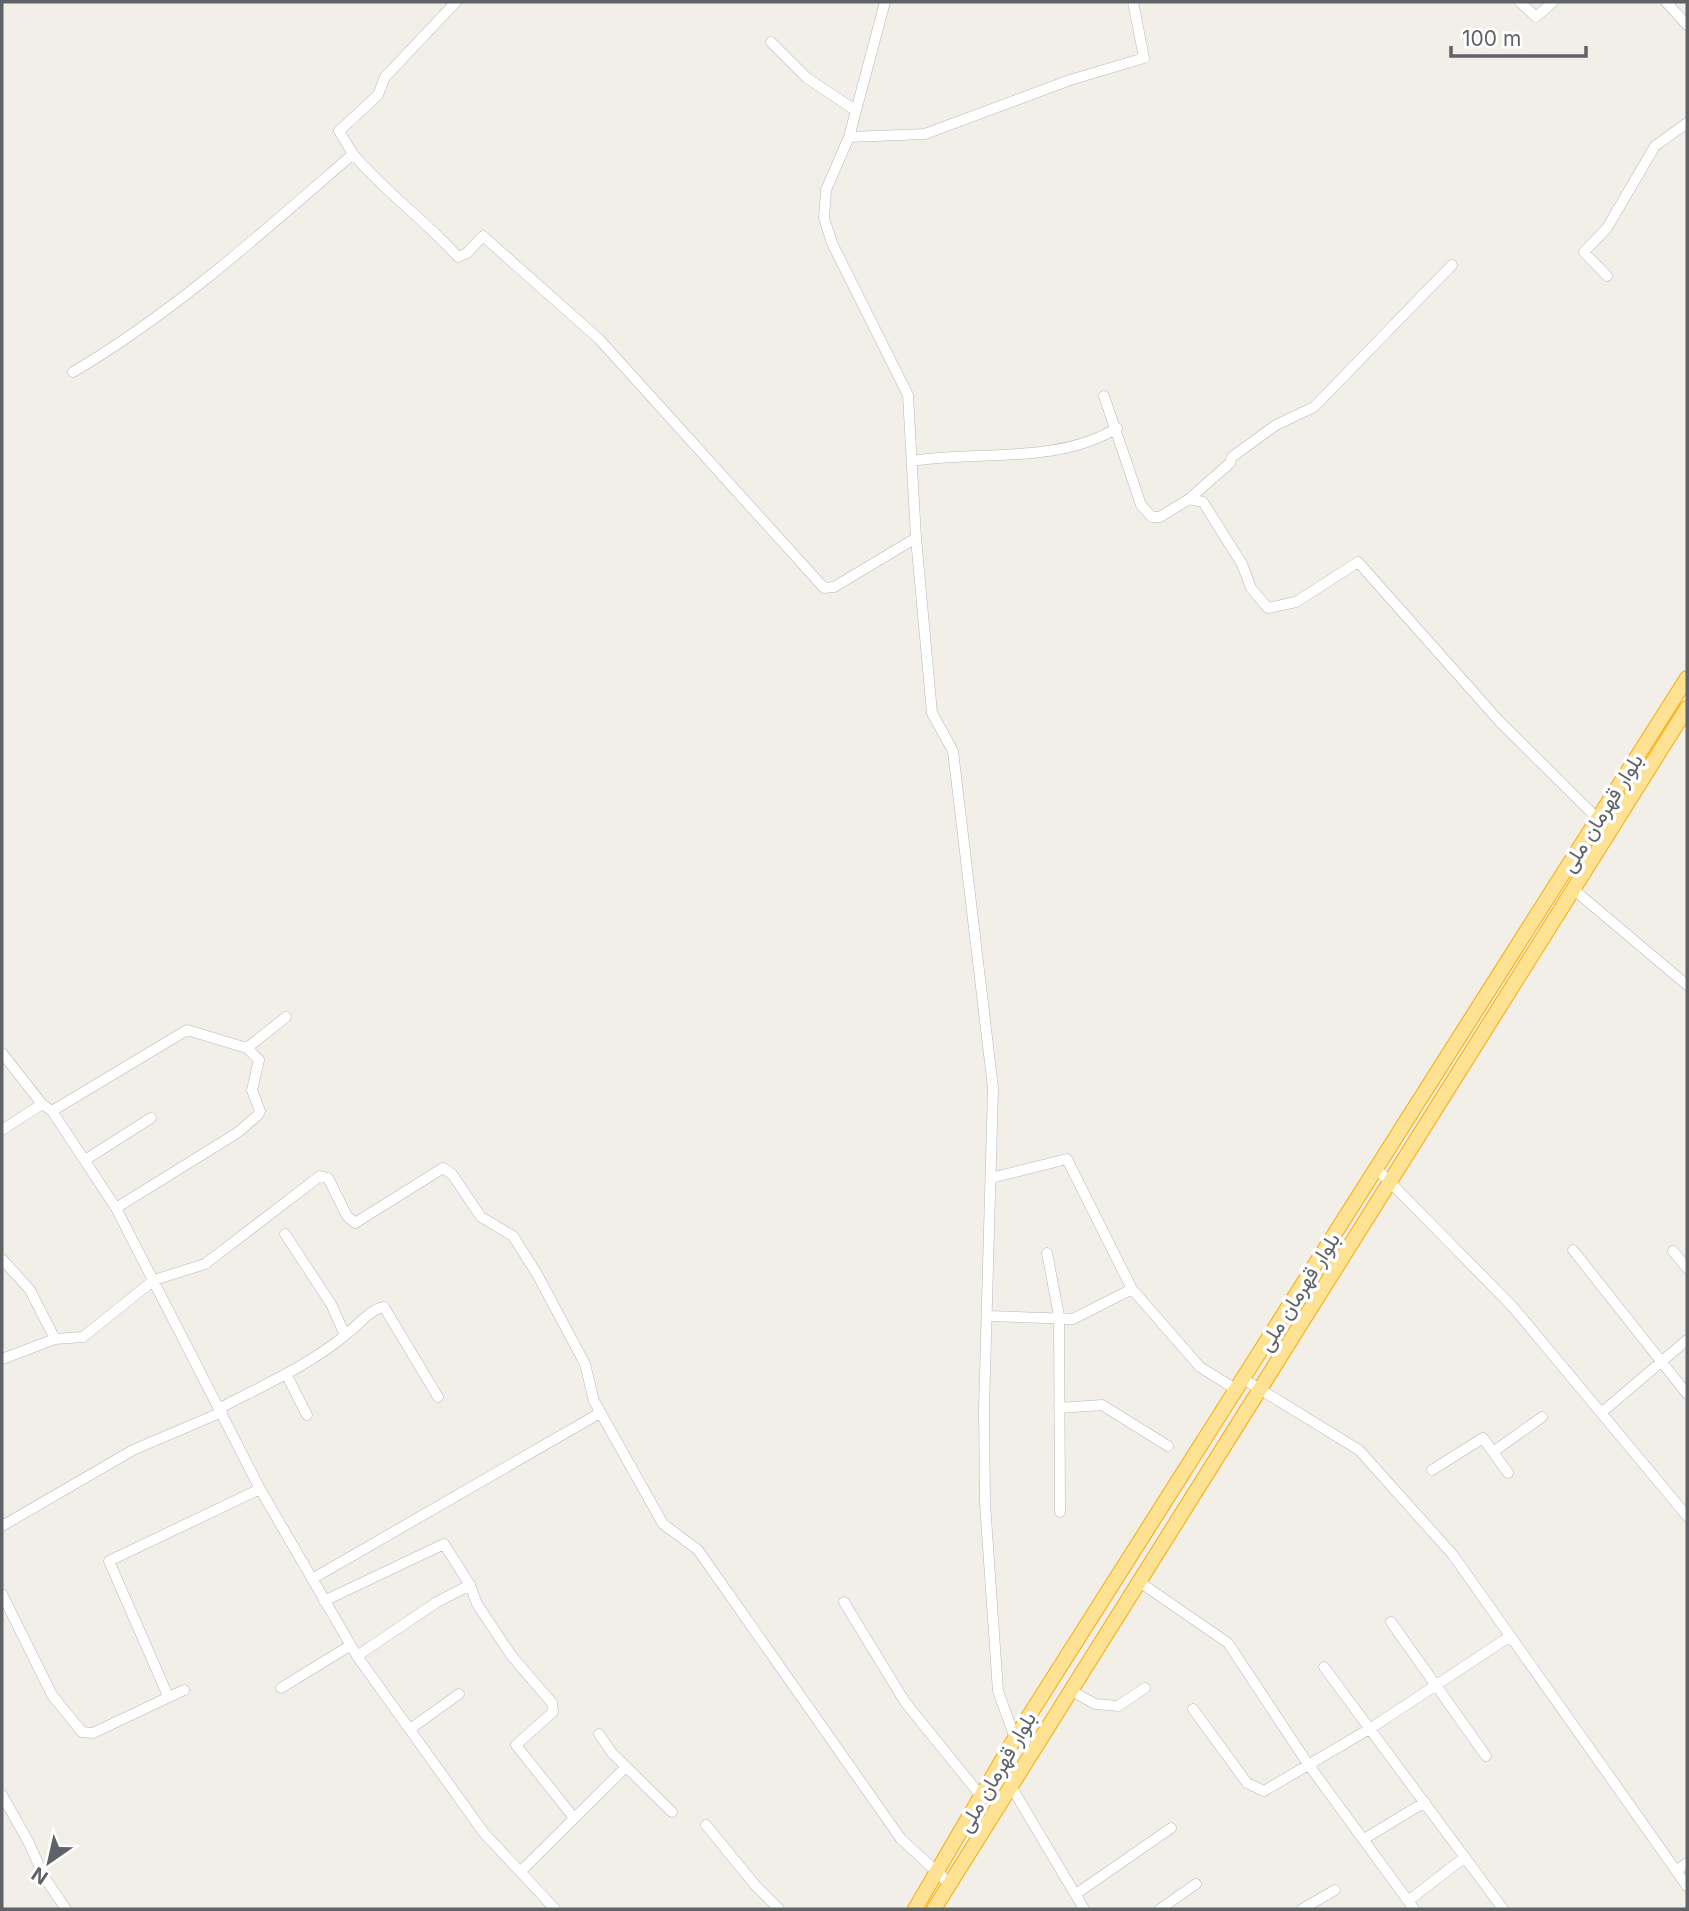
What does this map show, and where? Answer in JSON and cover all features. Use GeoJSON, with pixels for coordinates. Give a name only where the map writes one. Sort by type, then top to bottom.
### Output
{"type":"FeatureCollection","features":[{"type":"Feature","properties":{"kind":"highway","name":"بلوار قهرمان ملی"},"geometry":{"type":"LineString","coordinates":[[915,1909],[938,1875],[1015,1738],[1687,678]]}},
{"type":"Feature","properties":{"kind":"highway","name":"بلوار قهرمان ملی"},"geometry":{"type":"LineString","coordinates":[[934,1909],[1687,708]]}},
{"type":"Feature","properties":{"kind":"street"},"geometry":{"type":"LineString","coordinates":[[456,2],[386,77],[377,95],[339,131],[353,154],[377,183],[439,236],[458,257],[467,253],[483,236],[599,339],[824,588],[834,587],[916,538]]}},
{"type":"Feature","properties":{"kind":"street"},"geometry":{"type":"LineString","coordinates":[[884,2],[849,136],[826,190],[824,218],[832,243],[908,395],[916,538],[932,713],[953,751],[993,1088],[984,1409],[985,1503],[998,1690],[1015,1738],[1034,1751]]}},
{"type":"Feature","properties":{"kind":"street"},"geometry":{"type":"LineString","coordinates":[[849,136],[925,134],[1070,80],[1144,58],[1133,2]]}},
{"type":"Feature","properties":{"kind":"street"},"geometry":{"type":"LineString","coordinates":[[1520,2],[1536,17],[1553,2]]}},
{"type":"Feature","properties":{"kind":"street"},"geometry":{"type":"LineString","coordinates":[[1666,2],[1687,25]]}},
{"type":"Feature","properties":{"kind":"street"},"geometry":{"type":"LineString","coordinates":[[771,42],[807,78],[855,110]]}},
{"type":"Feature","properties":{"kind":"street"},"geometry":{"type":"LineString","coordinates":[[1607,276],[1584,252],[1607,228],[1655,146],[1687,122]]}},
{"type":"Feature","properties":{"kind":"street"},"geometry":{"type":"LineString","coordinates":[[73,372],[108,351],[187,293],[353,154]]}},
{"type":"Feature","properties":{"kind":"street"},"geometry":{"type":"LineString","coordinates":[[1104,396],[1141,505],[1152,517],[1160,517],[1189,499],[1230,463],[1232,457],[1265,433],[1314,407],[1452,265]]}},
{"type":"Feature","properties":{"kind":"street"},"geometry":{"type":"LineString","coordinates":[[912,461],[986,454],[1020,456],[1093,442],[1117,428]]}},
{"type":"Feature","properties":{"kind":"street"},"geometry":{"type":"LineString","coordinates":[[1189,499],[1203,502],[1241,564],[1251,588],[1268,608],[1296,602],[1358,562],[1500,722],[1598,819]]}},
{"type":"Feature","properties":{"kind":"street"},"geometry":{"type":"LineString","coordinates":[[1573,889],[1687,985]]}},
{"type":"Feature","properties":{"kind":"street"},"geometry":{"type":"LineString","coordinates":[[247,1048],[286,1017]]}},
{"type":"Feature","properties":{"kind":"street"},"geometry":{"type":"LineString","coordinates":[[52,1111],[187,1030],[247,1048],[260,1060],[252,1090],[260,1111],[258,1115],[237,1133],[116,1208]]}},
{"type":"Feature","properties":{"kind":"street"},"geometry":{"type":"LineString","coordinates":[[2,1053],[42,1104],[52,1111],[116,1208],[260,1489],[357,1656],[484,1833],[555,1909]]}},
{"type":"Feature","properties":{"kind":"street"},"geometry":{"type":"LineString","coordinates":[[2,1130],[42,1104]]}},
{"type":"Feature","properties":{"kind":"street"},"geometry":{"type":"LineString","coordinates":[[85,1160],[151,1118]]}},
{"type":"Feature","properties":{"kind":"street"},"geometry":{"type":"LineString","coordinates":[[991,1178],[1067,1159],[1132,1289],[1200,1367],[1241,1385],[1259,1388],[1359,1450],[1453,1555],[1687,1886]]}},
{"type":"Feature","properties":{"kind":"street"},"geometry":{"type":"LineString","coordinates":[[2,1359],[55,1339],[83,1337],[154,1280],[205,1264],[320,1176],[328,1178],[347,1216],[355,1223],[443,1168],[452,1174],[481,1217],[513,1236],[531,1264],[585,1364],[594,1401],[600,1413],[663,1524],[698,1550],[901,1839],[951,1885]]}},
{"type":"Feature","properties":{"kind":"street"},"geometry":{"type":"LineString","coordinates":[[1377,1169],[1512,1306],[1687,1516]]}},
{"type":"Feature","properties":{"kind":"street"},"geometry":{"type":"LineString","coordinates":[[285,1234],[331,1304],[345,1335]]}},
{"type":"Feature","properties":{"kind":"street"},"geometry":{"type":"LineString","coordinates":[[1573,1250],[1687,1394]]}},
{"type":"Feature","properties":{"kind":"street"},"geometry":{"type":"LineString","coordinates":[[1673,1251],[1687,1268]]}},
{"type":"Feature","properties":{"kind":"street"},"geometry":{"type":"LineString","coordinates":[[1047,1253],[1059,1316],[1060,1512]]}},
{"type":"Feature","properties":{"kind":"street"},"geometry":{"type":"LineString","coordinates":[[2,1259],[30,1290],[55,1339]]}},
{"type":"Feature","properties":{"kind":"street"},"geometry":{"type":"LineString","coordinates":[[988,1316],[1059,1316],[1073,1319],[1132,1289]]}},
{"type":"Feature","properties":{"kind":"street"},"geometry":{"type":"LineString","coordinates":[[2,1526],[132,1450],[221,1410],[286,1374],[345,1335],[377,1308],[384,1307],[438,1397]]}},
{"type":"Feature","properties":{"kind":"street"},"geometry":{"type":"LineString","coordinates":[[1601,1413],[1687,1340]]}},
{"type":"Feature","properties":{"kind":"street"},"geometry":{"type":"LineString","coordinates":[[286,1374],[307,1415]]}},
{"type":"Feature","properties":{"kind":"street"},"geometry":{"type":"LineString","coordinates":[[1059,1408],[1102,1405],[1168,1446]]}},
{"type":"Feature","properties":{"kind":"street"},"geometry":{"type":"LineString","coordinates":[[312,1579],[600,1413]]}},
{"type":"Feature","properties":{"kind":"street"},"geometry":{"type":"LineString","coordinates":[[1493,1452],[1542,1417]]}},
{"type":"Feature","properties":{"kind":"street"},"geometry":{"type":"LineString","coordinates":[[1432,1470],[1478,1439],[1486,1441],[1508,1473]]}},
{"type":"Feature","properties":{"kind":"street"},"geometry":{"type":"LineString","coordinates":[[168,1696],[109,1561],[260,1489]]}},
{"type":"Feature","properties":{"kind":"street"},"geometry":{"type":"LineString","coordinates":[[324,1601],[444,1544],[470,1586],[473,1598],[498,1635],[552,1703],[553,1712],[548,1718],[516,1745],[574,1818]]}},
{"type":"Feature","properties":{"kind":"street"},"geometry":{"type":"LineString","coordinates":[[1138,1581],[1228,1643],[1308,1764],[1411,1905],[1465,1857]]}},
{"type":"Feature","properties":{"kind":"street"},"geometry":{"type":"LineString","coordinates":[[357,1656],[437,1602],[470,1586]]}},
{"type":"Feature","properties":{"kind":"street"},"geometry":{"type":"LineString","coordinates":[[2,1594],[52,1695],[82,1732],[93,1733],[184,1690]]}},
{"type":"Feature","properties":{"kind":"street"},"geometry":{"type":"LineString","coordinates":[[844,1602],[905,1702],[981,1796]]}},
{"type":"Feature","properties":{"kind":"street"},"geometry":{"type":"LineString","coordinates":[[1391,1622],[1486,1756]]}},
{"type":"Feature","properties":{"kind":"street"},"geometry":{"type":"LineString","coordinates":[[1194,1709],[1254,1789],[1264,1791],[1371,1728],[1509,1637]]}},
{"type":"Feature","properties":{"kind":"street"},"geometry":{"type":"LineString","coordinates":[[281,1688],[351,1645]]}},
{"type":"Feature","properties":{"kind":"street"},"geometry":{"type":"LineString","coordinates":[[1324,1667],[1503,1909]]}},
{"type":"Feature","properties":{"kind":"street"},"geometry":{"type":"LineString","coordinates":[[1072,1691],[1095,1704],[1118,1706],[1145,1688]]}},
{"type":"Feature","properties":{"kind":"street"},"geometry":{"type":"LineString","coordinates":[[410,1728],[458,1694]]}},
{"type":"Feature","properties":{"kind":"street"},"geometry":{"type":"LineString","coordinates":[[599,1734],[626,1766],[672,1812]]}},
{"type":"Feature","properties":{"kind":"street"},"geometry":{"type":"LineString","coordinates":[[521,1871],[626,1766]]}},
{"type":"Feature","properties":{"kind":"street"},"geometry":{"type":"LineString","coordinates":[[1012,1788],[1084,1909]]}},
{"type":"Feature","properties":{"kind":"street"},"geometry":{"type":"LineString","coordinates":[[2,1795],[50,1887],[66,1909]]}},
{"type":"Feature","properties":{"kind":"street"},"geometry":{"type":"LineString","coordinates":[[1364,1839],[1425,1802]]}},
{"type":"Feature","properties":{"kind":"street"},"geometry":{"type":"LineString","coordinates":[[2,1822],[13,1816]]}},
{"type":"Feature","properties":{"kind":"street"},"geometry":{"type":"LineString","coordinates":[[706,1825],[755,1885],[779,1909]]}},
{"type":"Feature","properties":{"kind":"street"},"geometry":{"type":"LineString","coordinates":[[1076,1894],[1171,1829]]}},
{"type":"Feature","properties":{"kind":"street"},"geometry":{"type":"LineString","coordinates":[[1676,1871],[1687,1863]]}},
{"type":"Feature","properties":{"kind":"street"},"geometry":{"type":"LineString","coordinates":[[1160,1909],[1195,1884]]}},
{"type":"Feature","properties":{"kind":"street"},"geometry":{"type":"LineString","coordinates":[[1302,1909],[1335,1890]]}}]}
